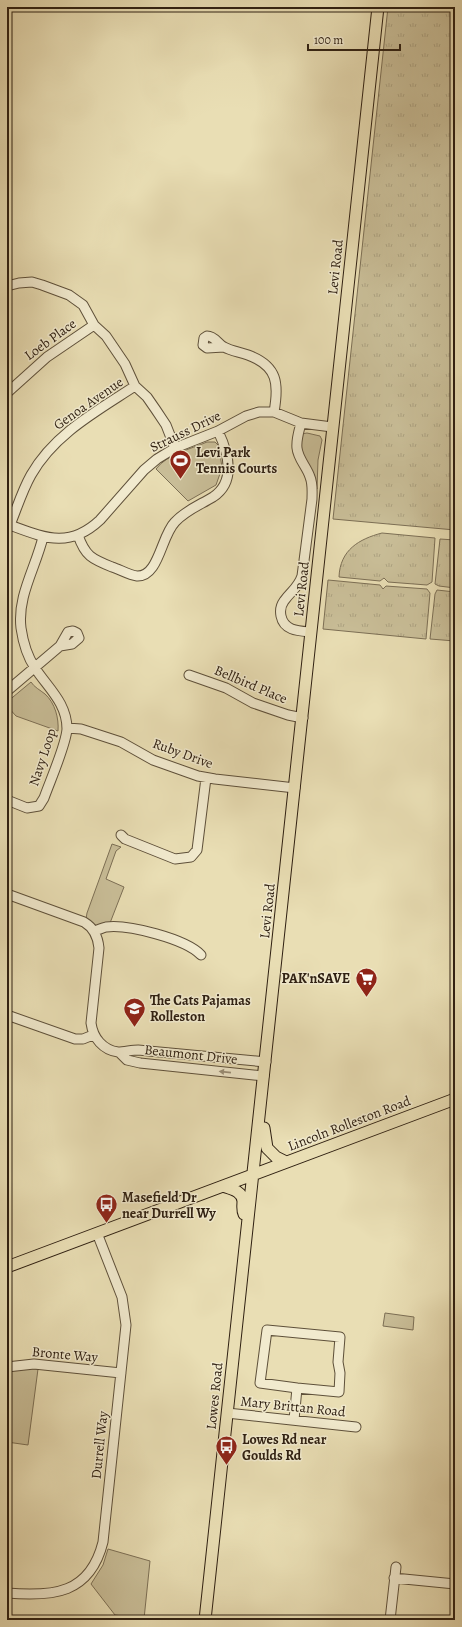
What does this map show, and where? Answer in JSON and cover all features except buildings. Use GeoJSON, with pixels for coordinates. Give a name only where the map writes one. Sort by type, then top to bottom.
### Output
{"type":"FeatureCollection","features":[{"type":"Feature","properties":{"kind":"main road","name":"Levi Road"},"geometry":{"type":"LineString","coordinates":[[254,1174],[332,427],[342,347],[378,7]]}},
{"type":"Feature","properties":{"kind":"main road","name":"Lincoln Rolleston Road"},"geometry":{"type":"LineString","coordinates":[[7,1267],[455,1099]]}},
{"type":"Feature","properties":{"kind":"main road"},"geometry":{"type":"LineString","coordinates":[[259,1120],[265,1129],[265,1143],[267,1148],[276,1157],[286,1162]]}},
{"type":"Feature","properties":{"kind":"main road","name":"Lowes Road"},"geometry":{"type":"LineString","coordinates":[[205,1620],[247,1222],[254,1174]]}},
{"type":"Feature","properties":{"kind":"main road"},"geometry":{"type":"LineString","coordinates":[[223,1186],[236,1190],[242,1197],[242,1211],[247,1222]]}},
{"type":"Feature","properties":{"kind":"street"},"geometry":{"type":"LineString","coordinates":[[7,286],[32,282],[64,293],[83,305],[94,324],[114,346],[129,371],[135,386],[147,397],[160,416],[175,448]]}},
{"type":"Feature","properties":{"kind":"street","name":"Loeb Place"},"geometry":{"type":"LineString","coordinates":[[7,394],[47,357],[94,324]]}},
{"type":"Feature","properties":{"kind":"street"},"geometry":{"type":"LineString","coordinates":[[224,347],[253,357],[271,370],[276,383],[277,391],[274,412]]}},
{"type":"Feature","properties":{"kind":"street","name":"Genoa Avenue"},"geometry":{"type":"LineString","coordinates":[[9,525],[32,473],[48,451],[71,430],[135,386]]}},
{"type":"Feature","properties":{"kind":"street","name":"Strauss Drive"},"geometry":{"type":"LineString","coordinates":[[9,525],[43,537],[61,539],[78,536],[93,527],[100,520],[150,464],[175,448],[218,431],[253,413],[274,412],[301,423],[332,427]]}},
{"type":"Feature","properties":{"kind":"street"},"geometry":{"type":"LineString","coordinates":[[301,423],[297,439],[297,447],[299,455],[311,477],[312,499],[302,576],[297,587],[284,601],[280,614],[288,627],[296,631],[311,632]]}},
{"type":"Feature","properties":{"kind":"street"},"geometry":{"type":"LineString","coordinates":[[78,536],[84,551],[98,562],[137,576],[151,571],[155,565],[165,536],[174,523],[187,511],[218,493],[224,484],[228,470],[228,457],[218,431]]}},
{"type":"Feature","properties":{"kind":"street","name":"Navy Loop"},"geometry":{"type":"LineString","coordinates":[[7,800],[32,808],[39,806],[42,802],[65,739],[67,728],[61,703],[35,668],[24,645],[20,619],[23,598],[43,537]]}},
{"type":"Feature","properties":{"kind":"street"},"geometry":{"type":"LineString","coordinates":[[7,691],[60,646]]}},
{"type":"Feature","properties":{"kind":"street","name":"Bellbird Place"},"geometry":{"type":"LineString","coordinates":[[189,675],[226,688],[253,703],[288,715],[302,718]]}},
{"type":"Feature","properties":{"kind":"street","name":"Ruby Drive"},"geometry":{"type":"LineString","coordinates":[[67,728],[88,731],[121,742],[153,760],[206,778],[295,788]]}},
{"type":"Feature","properties":{"kind":"street"},"geometry":{"type":"LineString","coordinates":[[121,835],[125,839],[175,859],[191,858],[197,850],[206,778]]}},
{"type":"Feature","properties":{"kind":"street"},"geometry":{"type":"LineString","coordinates":[[7,894],[88,924],[94,932],[99,948],[91,1019],[94,1035],[83,1039],[75,1039],[7,1015]]}},
{"type":"Feature","properties":{"kind":"street"},"geometry":{"type":"LineString","coordinates":[[94,932],[106,927],[147,932],[191,947],[201,955]]}},
{"type":"Feature","properties":{"kind":"street","name":"Beaumont Drive"},"geometry":{"type":"LineString","coordinates":[[94,1035],[105,1047],[119,1052],[127,1060],[133,1062],[264,1076]]}},
{"type":"Feature","properties":{"kind":"street","name":"Beaumont Drive"},"geometry":{"type":"LineString","coordinates":[[119,1052],[138,1050],[266,1062]]}},
{"type":"Feature","properties":{"kind":"street"},"geometry":{"type":"LineString","coordinates":[[187,1068],[188,1055]]}},
{"type":"Feature","properties":{"kind":"street","name":"Durrell Way"},"geometry":{"type":"LineString","coordinates":[[7,1593],[43,1595],[61,1591],[76,1584],[83,1579],[95,1563],[103,1542],[126,1325],[122,1297],[97,1233]]}},
{"type":"Feature","properties":{"kind":"street"},"geometry":{"type":"LineString","coordinates":[[267,1330],[340,1337],[338,1362],[340,1373],[339,1392],[297,1388],[260,1383],[267,1330]]}},
{"type":"Feature","properties":{"kind":"street","name":"Bronte Way"},"geometry":{"type":"LineString","coordinates":[[7,1367],[34,1364],[121,1374]]}},
{"type":"Feature","properties":{"kind":"street"},"geometry":{"type":"LineString","coordinates":[[294,1420],[297,1388]]}},
{"type":"Feature","properties":{"kind":"street","name":"Mary Brittan Road"},"geometry":{"type":"LineString","coordinates":[[227,1413],[356,1427]]}},
{"type":"Feature","properties":{"kind":"street"},"geometry":{"type":"LineString","coordinates":[[390,1620],[396,1567]]}},
{"type":"Feature","properties":{"kind":"street"},"geometry":{"type":"LineString","coordinates":[[394,1578],[455,1584]]}},
{"type":"Feature","properties":{"kind":"green space"},"geometry":{"type":"Polygon","coordinates":[[[388,7],[455,7],[455,530],[333,519],[388,7]]]}},
{"type":"Feature","properties":{"kind":"green space"},"geometry":{"type":"Polygon","coordinates":[[[307,433],[320,436],[322,440],[318,460],[317,489],[301,449],[301,434],[307,433]]]}},
{"type":"Feature","properties":{"kind":"green space"},"geometry":{"type":"Polygon","coordinates":[[[207,442],[215,442],[219,446],[222,468],[216,485],[188,501],[156,469],[166,459],[207,442]]]}},
{"type":"Feature","properties":{"kind":"green space"},"geometry":{"type":"Polygon","coordinates":[[[382,533],[435,538],[432,582],[427,585],[388,582],[384,578],[380,581],[339,577],[343,560],[352,547],[359,542],[382,533]]]}},
{"type":"Feature","properties":{"kind":"green space"},"geometry":{"type":"Polygon","coordinates":[[[440,539],[455,540],[455,588],[435,584],[440,539]]]}},
{"type":"Feature","properties":{"kind":"green space"},"geometry":{"type":"Polygon","coordinates":[[[328,580],[380,585],[383,589],[386,586],[427,589],[430,593],[426,639],[323,629],[328,580]]]}},
{"type":"Feature","properties":{"kind":"green space"},"geometry":{"type":"Polygon","coordinates":[[[437,590],[455,592],[455,641],[430,639],[435,594],[437,590]]]}},
{"type":"Feature","properties":{"kind":"green space"},"geometry":{"type":"Polygon","coordinates":[[[31,682],[45,694],[54,706],[58,721],[58,731],[16,716],[7,706],[7,702],[31,682]]]}},
{"type":"Feature","properties":{"kind":"green space"},"geometry":{"type":"Polygon","coordinates":[[[112,844],[121,847],[116,851],[106,879],[124,887],[110,923],[96,926],[86,919],[87,913],[112,844]]]}},
{"type":"Feature","properties":{"kind":"green space"},"geometry":{"type":"Polygon","coordinates":[[[385,1313],[414,1317],[413,1330],[383,1326],[385,1313]]]}},
{"type":"Feature","properties":{"kind":"green space"},"geometry":{"type":"Polygon","coordinates":[[[21,1368],[38,1369],[28,1445],[7,1442],[7,1371],[21,1368]]]}},
{"type":"Feature","properties":{"kind":"green space"},"geometry":{"type":"Polygon","coordinates":[[[108,1549],[150,1561],[144,1619],[115,1615],[91,1584],[103,1565],[108,1549]]]}},
{"type":"Feature","properties":{"kind":"place","name":"Levi Park Tennis Courts"},"geometry":{"type":"Point","coordinates":[181,480]}},
{"type":"Feature","properties":{"kind":"place","name":"PAK'nSAVE"},"geometry":{"type":"Point","coordinates":[366,998]}},
{"type":"Feature","properties":{"kind":"place","name":"The Cats Pajamas Rolleston"},"geometry":{"type":"Point","coordinates":[135,1028]}},
{"type":"Feature","properties":{"kind":"place","name":"Masefield Dr near Durrell Wy"},"geometry":{"type":"Point","coordinates":[106,1224]}},
{"type":"Feature","properties":{"kind":"place","name":"Lowes Rd near Goulds Rd"},"geometry":{"type":"Point","coordinates":[227,1466]}}]}
